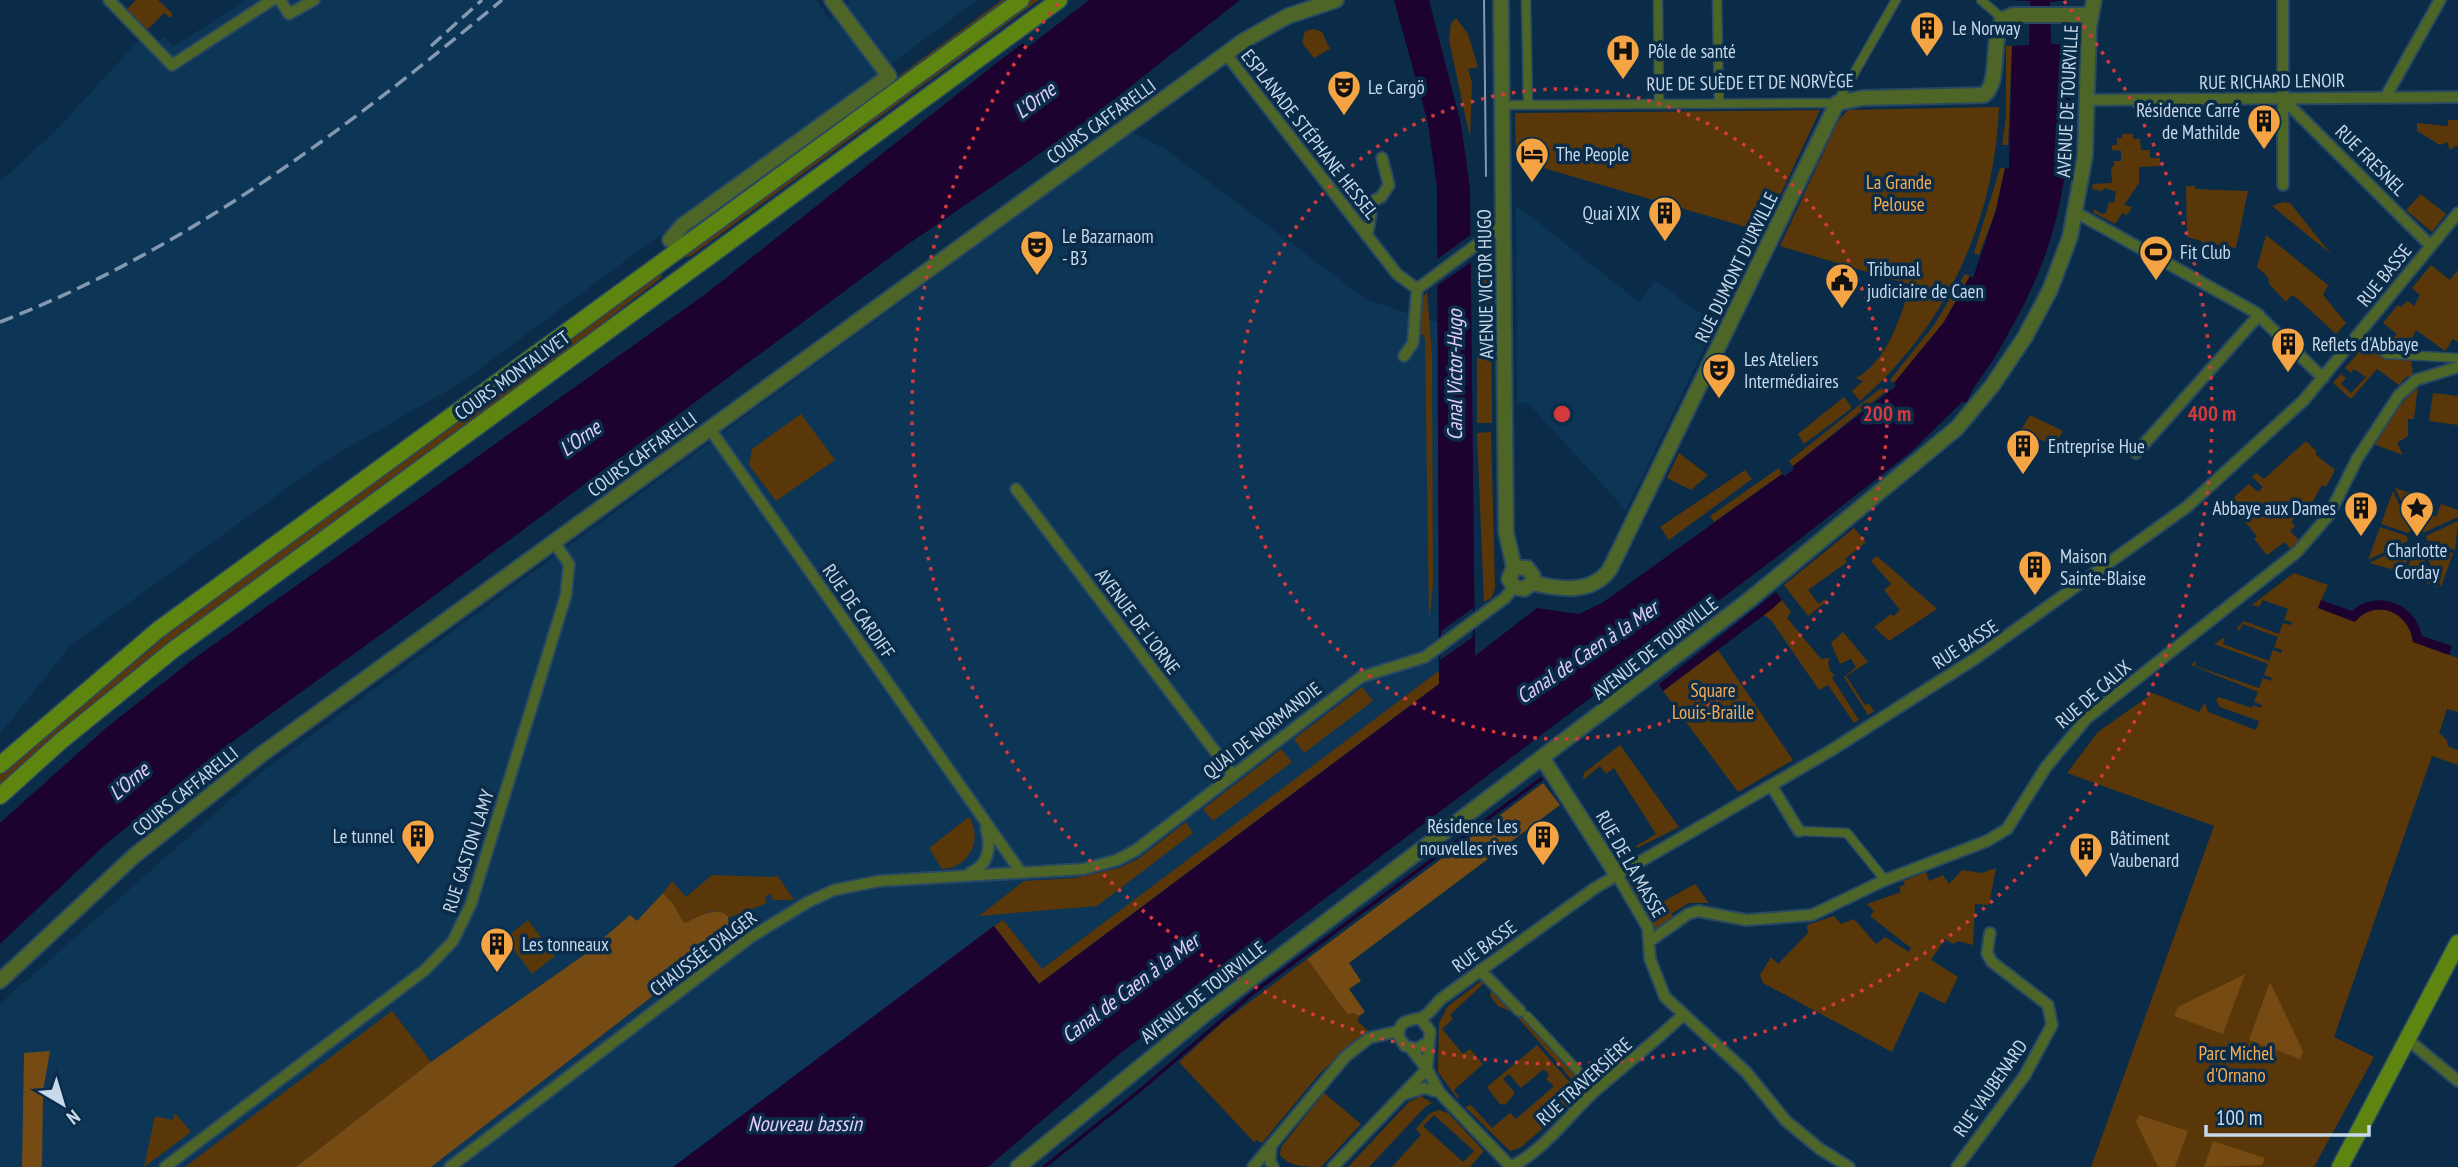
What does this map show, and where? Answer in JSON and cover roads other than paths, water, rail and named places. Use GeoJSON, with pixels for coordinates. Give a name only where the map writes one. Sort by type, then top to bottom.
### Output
{"type":"FeatureCollection","features":[{"type":"Feature","properties":{"kind":"main road","name":"COURS MONTALIVET"},"geometry":{"type":"LineString","coordinates":[[0,765],[158,631],[1021,0]]}},
{"type":"Feature","properties":{"kind":"main road","name":"COURS MONTALIVET"},"geometry":{"type":"LineString","coordinates":[[0,796],[61,741],[173,650],[1059,0]]}},
{"type":"Feature","properties":{"kind":"main road"},"geometry":{"type":"LineString","coordinates":[[2340,1167],[2458,943]]}},
{"type":"Feature","properties":{"kind":"street"},"geometry":{"type":"LineString","coordinates":[[108,0],[160,49],[172,65],[272,0]]}},
{"type":"Feature","properties":{"kind":"street"},"geometry":{"type":"LineString","coordinates":[[280,0],[289,14],[314,0]]}},
{"type":"Feature","properties":{"kind":"street"},"geometry":{"type":"LineString","coordinates":[[670,240],[683,225],[889,76],[832,0]]}},
{"type":"Feature","properties":{"kind":"street","name":"COURS CAFFARELLI"},"geometry":{"type":"LineString","coordinates":[[0,981],[134,856],[262,754],[1226,54],[1288,16],[1336,0]]}},
{"type":"Feature","properties":{"kind":"street","name":"AVENUE VICTOR HUGO"},"geometry":{"type":"LineString","coordinates":[[1501,0],[1507,100],[1503,225],[1506,532],[1514,568]]}},
{"type":"Feature","properties":{"kind":"street"},"geometry":{"type":"LineString","coordinates":[[1526,0],[1528,105]]}},
{"type":"Feature","properties":{"kind":"street"},"geometry":{"type":"LineString","coordinates":[[1658,0],[1659,104]]}},
{"type":"Feature","properties":{"kind":"street"},"geometry":{"type":"LineString","coordinates":[[1717,0],[1719,103]]}},
{"type":"Feature","properties":{"kind":"street","name":"RUE DUMONT D'URVILLE"},"geometry":{"type":"LineString","coordinates":[[1532,583],[1559,589],[1589,585],[1607,573],[1837,103],[1896,0]]}},
{"type":"Feature","properties":{"kind":"street"},"geometry":{"type":"LineString","coordinates":[[1981,0],[2008,17],[2050,14],[2090,16]]}},
{"type":"Feature","properties":{"kind":"street","name":"AVENUE DE TOURVILLE"},"geometry":{"type":"LineString","coordinates":[[1018,1167],[1210,1010],[1728,616],[1948,437],[1992,386],[2025,337],[2061,263],[2077,212],[2085,156],[2090,16],[2094,0]]}},
{"type":"Feature","properties":{"kind":"street"},"geometry":{"type":"LineString","coordinates":[[2283,0],[2283,185]]}},
{"type":"Feature","properties":{"kind":"street"},"geometry":{"type":"LineString","coordinates":[[2385,98],[2440,0]]}},
{"type":"Feature","properties":{"kind":"street","name":"RUE DE SUÈDE ET DE NORVÈGE"},"geometry":{"type":"LineString","coordinates":[[1507,100],[1528,105],[1837,103],[1863,98],[1979,96],[1988,92],[1993,80],[1994,41],[2008,17]]}},
{"type":"Feature","properties":{"kind":"street","name":"ESPLANADE STÉPHANE HESSEL"},"geometry":{"type":"LineString","coordinates":[[1226,54],[1403,281],[1417,289]]}},
{"type":"Feature","properties":{"kind":"street","name":"RUE RICHARD LENOIR"},"geometry":{"type":"LineString","coordinates":[[2087,100],[2458,97]]}},
{"type":"Feature","properties":{"kind":"street","name":"RUE FRESNEL"},"geometry":{"type":"LineString","coordinates":[[2284,100],[2431,246]]}},
{"type":"Feature","properties":{"kind":"street","name":"ESPLANADE STÉPHANE HESSEL"},"geometry":{"type":"LineString","coordinates":[[1367,236],[1373,201],[1381,197],[1389,186],[1382,158]]}},
{"type":"Feature","properties":{"kind":"street"},"geometry":{"type":"LineString","coordinates":[[2077,212],[2259,315],[2323,378]]}},
{"type":"Feature","properties":{"kind":"street","name":"RUE BASSE"},"geometry":{"type":"LineString","coordinates":[[1252,1167],[1345,1058],[1369,1038],[1398,1031],[1406,1020],[1420,1018],[1554,915],[1976,658],[2182,510],[2272,432],[2323,378],[2458,213]]}},
{"type":"Feature","properties":{"kind":"street"},"geometry":{"type":"LineString","coordinates":[[1404,356],[1413,343],[1417,289],[1503,225]]}},
{"type":"Feature","properties":{"kind":"street"},"geometry":{"type":"LineString","coordinates":[[2136,453],[2259,315]]}},
{"type":"Feature","properties":{"kind":"street"},"geometry":{"type":"LineString","coordinates":[[2366,339],[2386,354],[2456,362]]}},
{"type":"Feature","properties":{"kind":"street","name":"RUE DE CALIX"},"geometry":{"type":"LineString","coordinates":[[1650,941],[1694,911],[1746,920],[1812,915],[1885,880],[1967,851],[2007,829],[2046,767],[2087,718],[2297,552],[2329,515],[2381,420],[2410,383],[2456,362]]}},
{"type":"Feature","properties":{"kind":"street","name":"RUE DE CARDIFF"},"geometry":{"type":"LineString","coordinates":[[710,429],[1020,871]]}},
{"type":"Feature","properties":{"kind":"street","name":"AVENUE DE L'ORNE"},"geometry":{"type":"LineString","coordinates":[[1016,489],[1233,775]]}},
{"type":"Feature","properties":{"kind":"street","name":"RUE GASTON LAMY"},"geometry":{"type":"LineString","coordinates":[[164,1167],[425,970],[453,941],[471,904],[566,595],[569,564],[554,542]]}},
{"type":"Feature","properties":{"kind":"street"},"geometry":{"type":"LineString","coordinates":[[1514,568],[1527,568],[1532,573],[1532,583],[1524,589],[1514,587],[1509,579],[1514,568]]}},
{"type":"Feature","properties":{"kind":"street","name":"QUAI DE NORMANDIE"},"geometry":{"type":"LineString","coordinates":[[1020,871],[1084,869],[1117,860],[1136,850],[1361,677],[1425,657],[1473,622],[1514,587]]}},
{"type":"Feature","properties":{"kind":"street","name":"RUE DE LA MASSE"},"geometry":{"type":"LineString","coordinates":[[1542,759],[1648,928],[1650,959],[1658,986],[1682,1016],[1746,1072],[1786,1121],[1820,1149],[1849,1167]]}},
{"type":"Feature","properties":{"kind":"street"},"geometry":{"type":"LineString","coordinates":[[1771,785],[1799,831],[1847,833],[1885,880]]}},
{"type":"Feature","properties":{"kind":"street","name":"RUE DE CARDIFF"},"geometry":{"type":"LineString","coordinates":[[965,875],[976,871],[988,856],[989,838],[979,812]]}},
{"type":"Feature","properties":{"kind":"street"},"geometry":{"type":"LineString","coordinates":[[2005,842],[2007,829]]}},
{"type":"Feature","properties":{"kind":"street","name":"CHAUSSÉE D'ALGER"},"geometry":{"type":"LineString","coordinates":[[450,1167],[783,916],[834,891],[879,881],[1020,871]]}},
{"type":"Feature","properties":{"kind":"street","name":"RUE VAUBENARD"},"geometry":{"type":"LineString","coordinates":[[1957,1167],[2025,1075],[2052,1025],[2048,1005],[1992,962],[1987,953],[1990,933]]}},
{"type":"Feature","properties":{"kind":"street"},"geometry":{"type":"LineString","coordinates":[[1480,970],[1596,1090]]}},
{"type":"Feature","properties":{"kind":"street","name":"RUE TRAVERSIÈRE"},"geometry":{"type":"LineString","coordinates":[[1509,1166],[1516,1166],[1596,1090],[1682,1016]]}},
{"type":"Feature","properties":{"kind":"street"},"geometry":{"type":"LineString","coordinates":[[1333,1167],[1427,1069],[1430,1031],[1420,1018]]}},
{"type":"Feature","properties":{"kind":"street"},"geometry":{"type":"LineString","coordinates":[[1398,1031],[1401,1042],[1411,1049],[1427,1069],[1439,1092],[1509,1166]]}},
{"type":"Feature","properties":{"kind":"street"},"geometry":{"type":"LineString","coordinates":[[2407,1038],[2458,1081]]}},
{"type":"Feature","properties":{"kind":"street"},"geometry":{"type":"LineString","coordinates":[[1411,1049],[1428,1042]]}},
{"type":"Feature","properties":{"kind":"street"},"geometry":{"type":"LineString","coordinates":[[1401,1096],[1415,1089],[1439,1092]]}},
{"type":"Feature","properties":{"kind":"street"},"geometry":{"type":"LineString","coordinates":[[1272,1142],[1270,1161],[1273,1167]]}},
{"type":"Feature","properties":{"kind":"water","name":"L'Orne"},"geometry":{"type":"Polygon","coordinates":[[[1089,0],[1240,0],[1083,124],[904,247],[423,604],[236,739],[107,843],[0,944],[0,823],[106,728],[192,660],[707,293],[999,61],[1023,43],[1027,48],[1089,0]]]}},
{"type":"Feature","properties":{"kind":"water"},"geometry":{"type":"Polygon","coordinates":[[[1394,0],[1429,0],[1461,124],[1470,188],[1475,656],[1537,608],[1579,614],[1602,603],[1782,474],[1785,476],[1794,469],[1793,466],[1896,386],[1894,383],[1944,322],[1970,276],[1973,278],[1996,210],[2005,168],[2009,169],[2012,46],[2029,45],[2030,1],[2008,0],[2067,0],[2050,2],[2051,44],[2070,45],[2066,162],[2056,220],[2033,286],[1967,402],[1962,402],[1912,451],[1782,553],[1118,1055],[988,1167],[673,1167],[994,926],[1039,984],[1439,684],[1437,188],[1428,123],[1394,0]]]}},
{"type":"Feature","properties":{"kind":"water"},"geometry":{"type":"Polygon","coordinates":[[[1776,592],[1782,600],[1772,609],[1663,691],[1659,684],[1776,592]]]}},
{"type":"Feature","properties":{"kind":"water"},"geometry":{"type":"Polygon","coordinates":[[[2321,600],[2352,611],[2372,601],[2394,603],[2412,615],[2422,636],[2452,646],[2449,655],[2413,642],[2405,623],[2390,611],[2372,610],[2355,622],[2318,608],[2321,600]]]}},
{"type":"Feature","properties":{"kind":"waterway"},"geometry":{"type":"LineString","coordinates":[[1044,1167],[1143,1088],[1254,992],[1541,779]]}},
{"type":"Feature","properties":{"kind":"tram line"},"geometry":{"type":"LineString","coordinates":[[1484,0],[1486,176]]}},
{"type":"Feature","properties":{"kind":"railway"},"geometry":{"type":"LineString","coordinates":[[431,46],[482,0]]}},
{"type":"Feature","properties":{"kind":"railway"},"geometry":{"type":"LineString","coordinates":[[0,322],[136,259],[264,182],[385,94],[502,0]]}},
{"type":"Feature","properties":{"kind":"place","name":"Le Norway"},"geometry":{"type":"Point","coordinates":[1927,58]}},
{"type":"Feature","properties":{"kind":"place","name":"Pôle de santé"},"geometry":{"type":"Point","coordinates":[1623,81]}},
{"type":"Feature","properties":{"kind":"place","name":"Le Cargö"},"geometry":{"type":"Point","coordinates":[1344,117]}},
{"type":"Feature","properties":{"kind":"place","name":"Résidence Carré de Mathilde"},"geometry":{"type":"Point","coordinates":[2264,151]}},
{"type":"Feature","properties":{"kind":"place","name":"The People"},"geometry":{"type":"Point","coordinates":[1532,184]}},
{"type":"Feature","properties":{"kind":"place","name":"Quai XIX"},"geometry":{"type":"Point","coordinates":[1665,243]}},
{"type":"Feature","properties":{"kind":"place","name":"Le Bazarnaom - B3"},"geometry":{"type":"Point","coordinates":[1037,277]}},
{"type":"Feature","properties":{"kind":"place","name":"Fit Club"},"geometry":{"type":"Point","coordinates":[2156,282]}},
{"type":"Feature","properties":{"kind":"place","name":"Tribunal judiciaire de Caen"},"geometry":{"type":"Point","coordinates":[1842,310]}},
{"type":"Feature","properties":{"kind":"place","name":"Reflets d'Abbaye"},"geometry":{"type":"Point","coordinates":[2288,374]}},
{"type":"Feature","properties":{"kind":"place","name":"Les Ateliers Intermédiaires"},"geometry":{"type":"Point","coordinates":[1719,400]}},
{"type":"Feature","properties":{"kind":"place","name":"Entreprise Hue"},"geometry":{"type":"Point","coordinates":[2023,476]}},
{"type":"Feature","properties":{"kind":"place","name":"Abbaye aux Dames"},"geometry":{"type":"Point","coordinates":[2361,538]}},
{"type":"Feature","properties":{"kind":"place","name":"Charlotte Corday"},"geometry":{"type":"Point","coordinates":[2417,538]}},
{"type":"Feature","properties":{"kind":"place","name":"Maison Sainte-Blaise"},"geometry":{"type":"Point","coordinates":[2035,597]}},
{"type":"Feature","properties":{"kind":"place","name":"Le tunnel"},"geometry":{"type":"Point","coordinates":[418,866]}},
{"type":"Feature","properties":{"kind":"place","name":"Résidence Les nouvelles rives"},"geometry":{"type":"Point","coordinates":[1543,867]}},
{"type":"Feature","properties":{"kind":"place","name":"Bâtiment Vaubenard"},"geometry":{"type":"Point","coordinates":[2086,879]}},
{"type":"Feature","properties":{"kind":"place","name":"Les tonneaux"},"geometry":{"type":"Point","coordinates":[497,974]}},
{"type":"Feature","properties":{"kind":"park label","name":"La Grande Pelouse"},"geometry":{"type":"Point","coordinates":[1899,193]}},
{"type":"Feature","properties":{"kind":"park label","name":"Square Louis-Braille"},"geometry":{"type":"Point","coordinates":[1713,701]}},
{"type":"Feature","properties":{"kind":"park label","name":"Parc Michel d'Ornano"},"geometry":{"type":"Point","coordinates":[2236,1064]}},
{"type":"Feature","properties":{"kind":"water label","name":"Canal Victor-Hugo"},"geometry":{"type":"Point","coordinates":[1454,375]}},
{"type":"Feature","properties":{"kind":"water label","name":"Canal de Caen à la Mer"},"geometry":{"type":"Point","coordinates":[1587,652]}},
{"type":"Feature","properties":{"kind":"water label","name":"Canal de Caen à la Mer"},"geometry":{"type":"Point","coordinates":[1130,988]}},
{"type":"Feature","properties":{"kind":"water label","name":"Nouveau bassin"},"geometry":{"type":"Point","coordinates":[805,1123]}}]}
